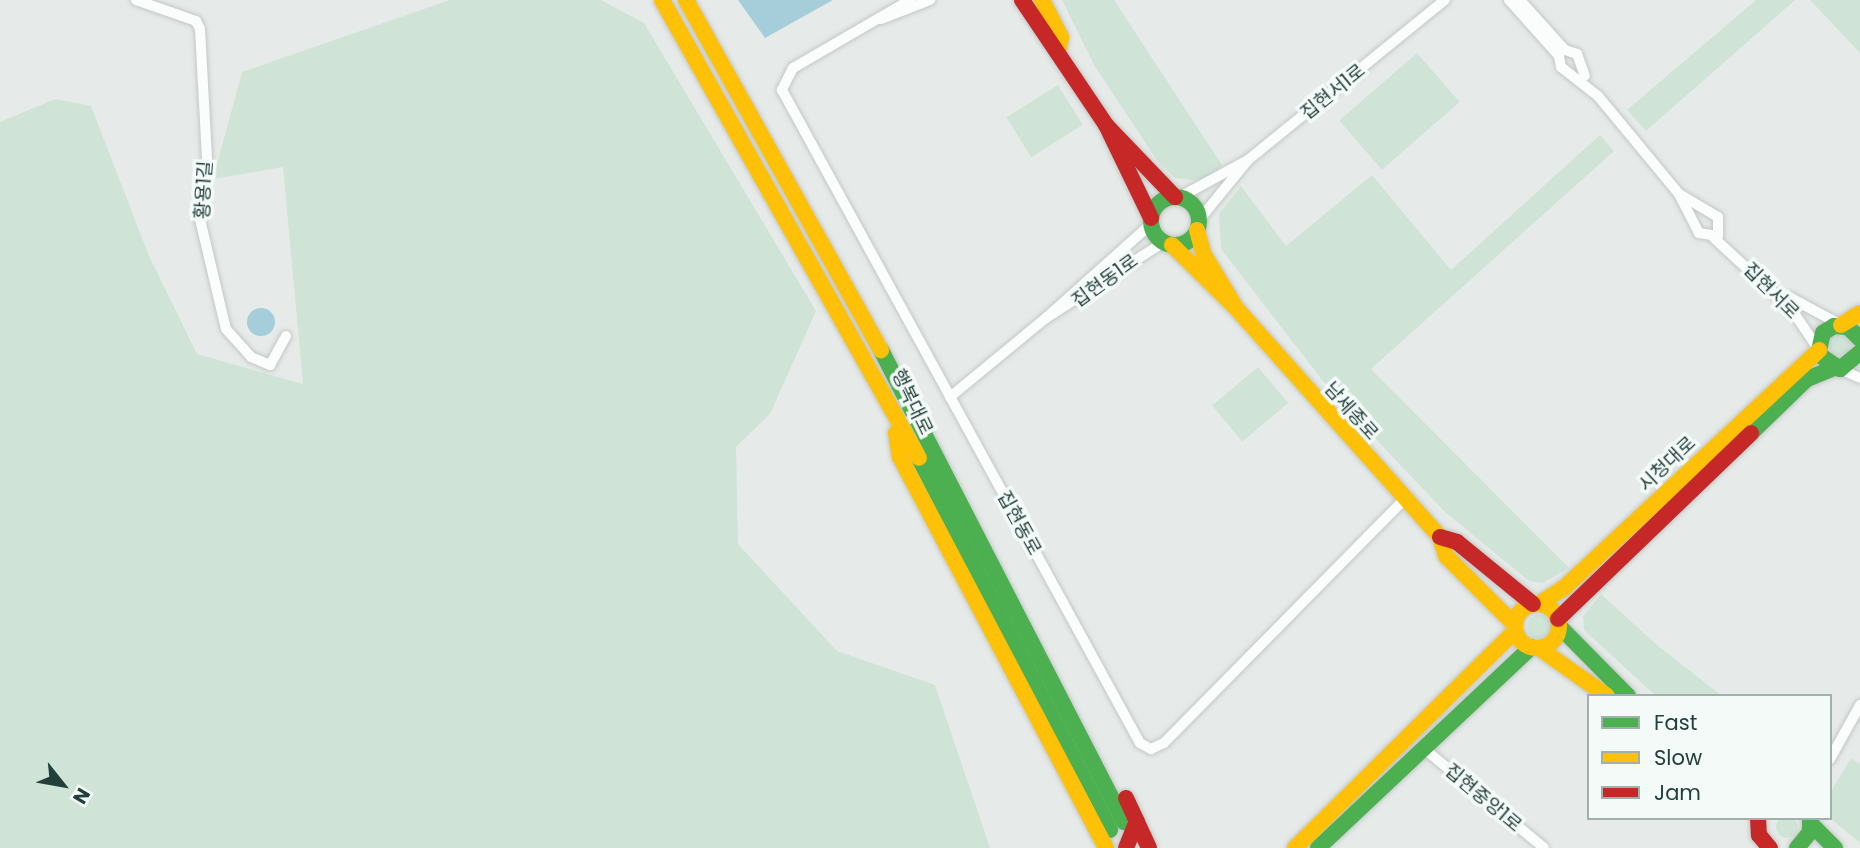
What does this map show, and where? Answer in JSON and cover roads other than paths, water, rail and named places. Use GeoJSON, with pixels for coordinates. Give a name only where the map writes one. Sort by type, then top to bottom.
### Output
{"type":"FeatureCollection","features":[{"type":"Feature","properties":{"kind":"main road","name":"행복대로"},"geometry":{"type":"LineString","coordinates":[[662,0],[892,411],[1113,837]]}},
{"type":"Feature","properties":{"kind":"main road","name":"행복대로"},"geometry":{"type":"LineString","coordinates":[[686,0],[906,400],[1113,837]]}},
{"type":"Feature","properties":{"kind":"main road"},"geometry":{"type":"LineString","coordinates":[[1022,0],[1059,48],[1106,125],[1151,221],[1168,244],[1198,225],[1195,208],[1177,197],[1106,125]]}},
{"type":"Feature","properties":{"kind":"main road"},"geometry":{"type":"LineString","coordinates":[[1042,0],[1061,37],[1059,48]]}},
{"type":"Feature","properties":{"kind":"main road"},"geometry":{"type":"LineString","coordinates":[[1151,221],[1161,201],[1177,197]]}},
{"type":"Feature","properties":{"kind":"main road","name":"남세종로"},"geometry":{"type":"LineString","coordinates":[[1198,225],[1203,253],[1236,308]]}},
{"type":"Feature","properties":{"kind":"main road","name":"남세종로"},"geometry":{"type":"LineString","coordinates":[[1168,244],[1236,308],[1404,500],[1440,537],[1447,556],[1535,647]]}},
{"type":"Feature","properties":{"kind":"main road"},"geometry":{"type":"LineString","coordinates":[[1860,313],[1841,325],[1860,339]]}},
{"type":"Feature","properties":{"kind":"main road","name":"시청대로"},"geometry":{"type":"LineString","coordinates":[[1515,628],[1536,604],[1578,576],[1819,351],[1823,334],[1841,325]]}},
{"type":"Feature","properties":{"kind":"main road"},"geometry":{"type":"LineString","coordinates":[[1819,351],[1837,368]]}},
{"type":"Feature","properties":{"kind":"main road","name":"시청대로"},"geometry":{"type":"LineString","coordinates":[[1535,647],[1553,640],[1558,622],[1807,379],[1837,368],[1860,352]]}},
{"type":"Feature","properties":{"kind":"main road","name":"남세종로"},"geometry":{"type":"LineString","coordinates":[[1440,537],[1457,542],[1558,622]]}},
{"type":"Feature","properties":{"kind":"main road"},"geometry":{"type":"LineString","coordinates":[[1558,622],[1626,694]]}},
{"type":"Feature","properties":{"kind":"main road"},"geometry":{"type":"LineString","coordinates":[[1295,848],[1515,628]]}},
{"type":"Feature","properties":{"kind":"main road"},"geometry":{"type":"LineString","coordinates":[[1318,848],[1422,747],[1535,647],[1604,694]]}},
{"type":"Feature","properties":{"kind":"main road"},"geometry":{"type":"LineString","coordinates":[[1797,848],[1810,821],[1835,848]]}},
{"type":"Feature","properties":{"kind":"main road"},"geometry":{"type":"LineString","coordinates":[[1757,828],[1770,848]]}},
{"type":"Feature","properties":{"kind":"main road"},"geometry":{"type":"LineString","coordinates":[[1113,837],[1126,848]]}},
{"type":"Feature","properties":{"kind":"main road"},"geometry":{"type":"LineString","coordinates":[[1113,837],[1151,848]]}},
{"type":"Feature","properties":{"kind":"street","name":"황용1길"},"geometry":{"type":"LineString","coordinates":[[136,0],[196,21],[200,29],[207,160],[199,215],[226,329],[251,357],[270,365],[286,336]]}},
{"type":"Feature","properties":{"kind":"street","name":"집현동로"},"geometry":{"type":"LineString","coordinates":[[910,0],[793,68],[782,90],[1140,743],[1152,749],[1164,743],[1404,500]]}},
{"type":"Feature","properties":{"kind":"street","name":"집현동로"},"geometry":{"type":"LineString","coordinates":[[881,19],[930,0]]}},
{"type":"Feature","properties":{"kind":"street","name":"집현서1로"},"geometry":{"type":"LineString","coordinates":[[1177,197],[1248,160],[1445,0]]}},
{"type":"Feature","properties":{"kind":"street","name":"집현서1로"},"geometry":{"type":"LineString","coordinates":[[1418,24],[1453,0]]}},
{"type":"Feature","properties":{"kind":"street"},"geometry":{"type":"LineString","coordinates":[[1509,0],[1562,53],[1575,52],[1575,67],[1679,194],[1702,218],[1720,220],[1717,236],[1702,237],[1702,218]]}},
{"type":"Feature","properties":{"kind":"street"},"geometry":{"type":"LineString","coordinates":[[1520,0],[1562,53],[1561,67],[1575,67]]}},
{"type":"Feature","properties":{"kind":"street","name":"집현서1로"},"geometry":{"type":"LineString","coordinates":[[1198,225],[1248,160]]}},
{"type":"Feature","properties":{"kind":"street","name":"집현동1로"},"geometry":{"type":"LineString","coordinates":[[950,397],[1046,318],[1151,221]]}},
{"type":"Feature","properties":{"kind":"street","name":"집현서로"},"geometry":{"type":"LineString","coordinates":[[1717,236],[1801,308],[1841,325]]}},
{"type":"Feature","properties":{"kind":"street","name":"집현서로"},"geometry":{"type":"LineString","coordinates":[[1717,236],[1793,310],[1819,351]]}},
{"type":"Feature","properties":{"kind":"street","name":"집현동1로"},"geometry":{"type":"LineString","coordinates":[[1046,318],[1168,244]]}},
{"type":"Feature","properties":{"kind":"street"},"geometry":{"type":"LineString","coordinates":[[1837,368],[1860,378]]}},
{"type":"Feature","properties":{"kind":"street"},"geometry":{"type":"LineString","coordinates":[[1832,743],[1859,706]]}},
{"type":"Feature","properties":{"kind":"street"},"geometry":{"type":"LineString","coordinates":[[1832,755],[1859,706]]}},
{"type":"Feature","properties":{"kind":"street","name":"집현중앙1로"},"geometry":{"type":"LineString","coordinates":[[1422,747],[1544,848]]}},
{"type":"Feature","properties":{"kind":"water"},"geometry":{"type":"Polygon","coordinates":[[[738,0],[833,0],[765,38],[738,0]]]}},
{"type":"Feature","properties":{"kind":"water"},"geometry":{"type":"Polygon","coordinates":[[[261,308],[271,312],[275,322],[271,332],[261,336],[251,332],[247,322],[251,312],[261,308]]]}}]}
